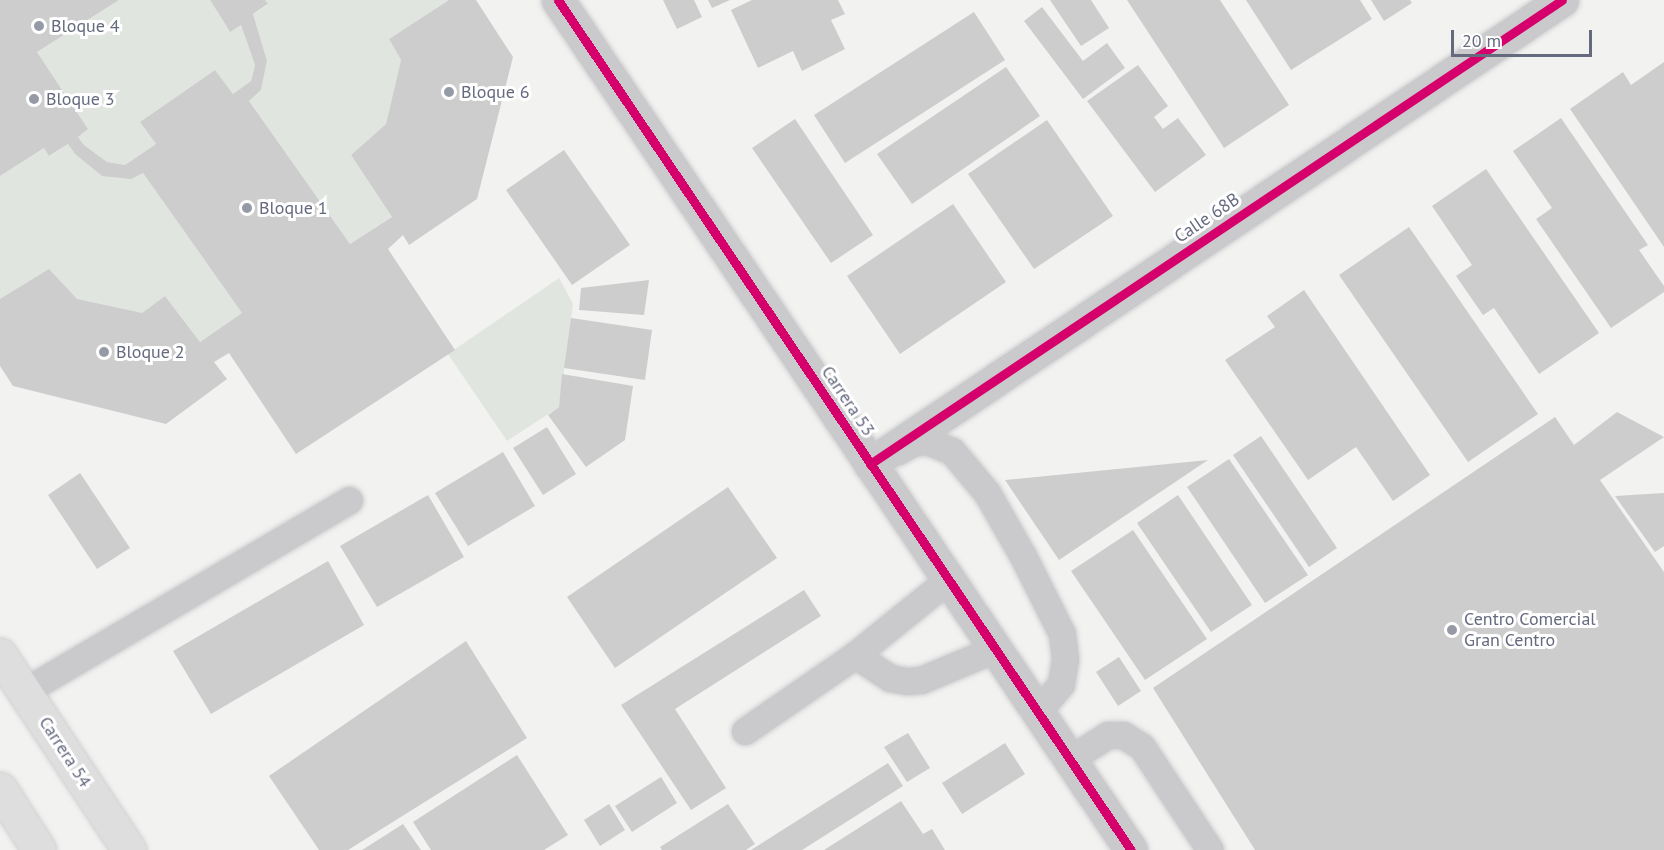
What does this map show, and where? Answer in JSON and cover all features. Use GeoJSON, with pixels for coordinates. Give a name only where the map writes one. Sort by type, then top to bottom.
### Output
{"type":"FeatureCollection","features":[{"type":"Feature","properties":{"kind":"main road","name":"Carrera 54"},"geometry":{"type":"LineString","coordinates":[[0,656],[25,690],[129,850]]}},
{"type":"Feature","properties":{"kind":"main road"},"geometry":{"type":"LineString","coordinates":[[0,789],[39,850]]}},
{"type":"Feature","properties":{"kind":"street","name":"Carrera 53"},"geometry":{"type":"LineString","coordinates":[[558,0],[1131,850]]}},
{"type":"Feature","properties":{"kind":"street","name":"Calle 68B"},"geometry":{"type":"LineString","coordinates":[[871,466],[1562,0]]}},
{"type":"Feature","properties":{"kind":"lane"},"geometry":{"type":"LineString","coordinates":[[871,466],[912,442],[927,441],[952,452],[987,493],[1062,634],[1065,659],[1061,684],[1038,711]]}},
{"type":"Feature","properties":{"kind":"lane"},"geometry":{"type":"LineString","coordinates":[[25,690],[349,500]]}},
{"type":"Feature","properties":{"kind":"lane"},"geometry":{"type":"LineString","coordinates":[[745,731],[855,655],[948,580]]}},
{"type":"Feature","properties":{"kind":"lane"},"geometry":{"type":"LineString","coordinates":[[855,655],[890,678],[907,681],[921,680],[995,649]]}},
{"type":"Feature","properties":{"kind":"lane"},"geometry":{"type":"LineString","coordinates":[[1070,759],[1108,735],[1123,735],[1142,747],[1210,850]]}},
{"type":"Feature","properties":{"kind":"shaded area"},"geometry":{"type":"Polygon","coordinates":[[[119,0],[210,0],[229,31],[241,25],[255,65],[251,81],[233,94],[215,70],[140,122],[156,144],[125,165],[107,162],[84,145],[78,137],[88,129],[37,52],[119,0]]]}},
{"type":"Feature","properties":{"kind":"shaded area"},"geometry":{"type":"Polygon","coordinates":[[[265,0],[449,0],[389,39],[401,60],[386,124],[351,155],[392,217],[350,244],[249,101],[261,90],[267,61],[253,14],[268,5],[265,0]]]}},
{"type":"Feature","properties":{"kind":"shaded area"},"geometry":{"type":"Polygon","coordinates":[[[68,144],[75,154],[102,176],[143,173],[242,313],[200,342],[165,296],[142,313],[0,299],[0,176],[44,148],[50,156],[68,144]]]}},
{"type":"Feature","properties":{"kind":"shaded area"},"geometry":{"type":"Polygon","coordinates":[[[559,278],[573,304],[559,407],[507,441],[448,354],[559,278]]]}},
{"type":"Feature","properties":{"kind":"building"},"geometry":{"type":"Polygon","coordinates":[[[0,0],[119,0],[37,52],[88,129],[78,137],[84,145],[107,162],[125,165],[156,144],[140,122],[215,70],[233,94],[251,81],[255,65],[241,25],[230,32],[210,0],[265,0],[268,4],[253,14],[267,61],[261,90],[249,101],[350,244],[392,217],[351,155],[386,124],[401,60],[389,39],[449,0],[476,0],[513,57],[477,199],[409,245],[403,235],[388,249],[455,350],[296,454],[229,353],[214,362],[227,379],[166,424],[13,386],[0,366],[0,299],[49,269],[77,299],[142,313],[165,296],[200,342],[242,313],[143,173],[131,179],[102,176],[75,154],[68,144],[49,156],[44,148],[0,176],[0,0]]]}},
{"type":"Feature","properties":{"kind":"building"},"geometry":{"type":"Polygon","coordinates":[[[663,0],[694,0],[702,17],[677,29],[663,0]]]}},
{"type":"Feature","properties":{"kind":"building"},"geometry":{"type":"Polygon","coordinates":[[[708,0],[730,0],[712,8],[708,0]]]}},
{"type":"Feature","properties":{"kind":"building"},"geometry":{"type":"Polygon","coordinates":[[[752,0],[838,0],[845,14],[831,20],[845,49],[802,71],[793,51],[758,68],[731,10],[752,0]]]}},
{"type":"Feature","properties":{"kind":"building"},"geometry":{"type":"Polygon","coordinates":[[[1050,0],[1091,0],[1109,28],[1081,46],[1050,0]]]}},
{"type":"Feature","properties":{"kind":"building"},"geometry":{"type":"Polygon","coordinates":[[[1127,0],[1220,0],[1289,105],[1224,148],[1127,0]]]}},
{"type":"Feature","properties":{"kind":"building"},"geometry":{"type":"Polygon","coordinates":[[[1246,0],[1360,0],[1372,19],[1291,70],[1246,0]]]}},
{"type":"Feature","properties":{"kind":"building"},"geometry":{"type":"Polygon","coordinates":[[[1371,0],[1410,0],[1412,3],[1384,21],[1371,0]]]}},
{"type":"Feature","properties":{"kind":"building"},"geometry":{"type":"Polygon","coordinates":[[[1042,7],[1083,61],[1107,43],[1125,68],[1083,99],[1024,21],[1042,7]]]}},
{"type":"Feature","properties":{"kind":"building"},"geometry":{"type":"Polygon","coordinates":[[[974,12],[1005,60],[845,163],[814,115],[974,12]]]}},
{"type":"Feature","properties":{"kind":"building"},"geometry":{"type":"Polygon","coordinates":[[[1664,62],[1664,247],[1570,109],[1623,72],[1631,85],[1664,62]]]}},
{"type":"Feature","properties":{"kind":"building"},"geometry":{"type":"Polygon","coordinates":[[[1138,65],[1168,106],[1154,117],[1163,129],[1178,118],[1206,155],[1155,192],[1087,101],[1138,65]]]}},
{"type":"Feature","properties":{"kind":"building"},"geometry":{"type":"Polygon","coordinates":[[[1006,67],[1040,116],[912,204],[877,154],[1006,67]]]}},
{"type":"Feature","properties":{"kind":"building"},"geometry":{"type":"Polygon","coordinates":[[[1561,118],[1648,245],[1639,250],[1664,286],[1664,292],[1611,328],[1536,219],[1552,208],[1513,151],[1561,118]]]}},
{"type":"Feature","properties":{"kind":"building"},"geometry":{"type":"Polygon","coordinates":[[[795,119],[873,235],[831,263],[752,148],[795,119]]]}},
{"type":"Feature","properties":{"kind":"building"},"geometry":{"type":"Polygon","coordinates":[[[1047,120],[1113,216],[1034,269],[968,174],[1047,120]]]}},
{"type":"Feature","properties":{"kind":"building"},"geometry":{"type":"Polygon","coordinates":[[[564,150],[630,245],[572,285],[506,190],[564,150]]]}},
{"type":"Feature","properties":{"kind":"building"},"geometry":{"type":"Polygon","coordinates":[[[1486,169],[1599,333],[1539,374],[1494,308],[1483,315],[1456,276],[1472,265],[1432,206],[1486,169]]]}},
{"type":"Feature","properties":{"kind":"building"},"geometry":{"type":"Polygon","coordinates":[[[953,204],[1006,282],[900,354],[847,276],[953,204]]]}},
{"type":"Feature","properties":{"kind":"building"},"geometry":{"type":"Polygon","coordinates":[[[1409,227],[1538,414],[1468,462],[1339,275],[1409,227]]]}},
{"type":"Feature","properties":{"kind":"building"},"geometry":{"type":"Polygon","coordinates":[[[649,280],[644,315],[579,310],[581,288],[649,280]]]}},
{"type":"Feature","properties":{"kind":"building"},"geometry":{"type":"Polygon","coordinates":[[[1304,290],[1430,475],[1393,501],[1356,447],[1308,480],[1225,360],[1275,327],[1267,316],[1304,290]]]}},
{"type":"Feature","properties":{"kind":"building"},"geometry":{"type":"Polygon","coordinates":[[[571,318],[652,330],[645,380],[564,368],[571,318]]]}},
{"type":"Feature","properties":{"kind":"building"},"geometry":{"type":"Polygon","coordinates":[[[562,374],[633,386],[625,440],[586,467],[548,415],[559,407],[562,374]]]}},
{"type":"Feature","properties":{"kind":"building","name":"Centro Comercial Gran Centro"},"geometry":{"type":"Polygon","coordinates":[[[1617,412],[1664,437],[1600,480],[1664,572],[1664,850],[1255,850],[1153,688],[1555,417],[1574,445],[1617,412]]]}},
{"type":"Feature","properties":{"kind":"building"},"geometry":{"type":"Polygon","coordinates":[[[547,427],[576,474],[543,495],[513,448],[547,427]]]}},
{"type":"Feature","properties":{"kind":"building"},"geometry":{"type":"Polygon","coordinates":[[[1261,436],[1337,548],[1309,567],[1233,455],[1261,436]]]}},
{"type":"Feature","properties":{"kind":"building"},"geometry":{"type":"Polygon","coordinates":[[[503,452],[535,506],[468,546],[435,493],[503,452]]]}},
{"type":"Feature","properties":{"kind":"building"},"geometry":{"type":"Polygon","coordinates":[[[1229,459],[1308,575],[1265,603],[1187,487],[1229,459]]]}},
{"type":"Feature","properties":{"kind":"building"},"geometry":{"type":"Polygon","coordinates":[[[1208,460],[1059,560],[1005,480],[1208,460]]]}},
{"type":"Feature","properties":{"kind":"building"},"geometry":{"type":"Polygon","coordinates":[[[80,473],[130,548],[97,569],[48,495],[80,473]]]}},
{"type":"Feature","properties":{"kind":"building"},"geometry":{"type":"Polygon","coordinates":[[[728,487],[777,558],[615,668],[567,597],[728,487]]]}},
{"type":"Feature","properties":{"kind":"building"},"geometry":{"type":"Polygon","coordinates":[[[1664,493],[1664,546],[1655,552],[1615,496],[1664,493]]]}},
{"type":"Feature","properties":{"kind":"building"},"geometry":{"type":"Polygon","coordinates":[[[428,495],[464,557],[377,607],[340,546],[428,495]]]}},
{"type":"Feature","properties":{"kind":"building"},"geometry":{"type":"Polygon","coordinates":[[[1178,495],[1252,605],[1211,632],[1137,523],[1178,495]]]}},
{"type":"Feature","properties":{"kind":"building"},"geometry":{"type":"Polygon","coordinates":[[[1133,530],[1207,639],[1145,680],[1071,571],[1133,530]]]}},
{"type":"Feature","properties":{"kind":"building"},"geometry":{"type":"Polygon","coordinates":[[[328,561],[364,625],[211,714],[173,651],[328,561]]]}},
{"type":"Feature","properties":{"kind":"building"},"geometry":{"type":"Polygon","coordinates":[[[804,590],[821,616],[675,709],[726,788],[691,810],[621,705],[804,590]]]}},
{"type":"Feature","properties":{"kind":"building"},"geometry":{"type":"Polygon","coordinates":[[[466,641],[527,738],[348,850],[319,850],[269,776],[466,641]]]}},
{"type":"Feature","properties":{"kind":"building"},"geometry":{"type":"Polygon","coordinates":[[[1119,657],[1141,691],[1118,706],[1096,672],[1119,657]]]}},
{"type":"Feature","properties":{"kind":"building"},"geometry":{"type":"Polygon","coordinates":[[[908,733],[930,768],[907,782],[884,747],[908,733]]]}},
{"type":"Feature","properties":{"kind":"building"},"geometry":{"type":"Polygon","coordinates":[[[1005,743],[1025,774],[962,814],[942,783],[1005,743]]]}},
{"type":"Feature","properties":{"kind":"building"},"geometry":{"type":"Polygon","coordinates":[[[517,755],[568,835],[544,850],[431,850],[413,822],[517,755]]]}},
{"type":"Feature","properties":{"kind":"building"},"geometry":{"type":"Polygon","coordinates":[[[888,763],[903,786],[802,850],[751,850],[888,763]]]}},
{"type":"Feature","properties":{"kind":"building"},"geometry":{"type":"Polygon","coordinates":[[[661,777],[677,803],[632,832],[615,806],[661,777]]]}},
{"type":"Feature","properties":{"kind":"building"},"geometry":{"type":"Polygon","coordinates":[[[901,801],[923,834],[932,829],[945,850],[824,850],[901,801]]]}},
{"type":"Feature","properties":{"kind":"building"},"geometry":{"type":"Polygon","coordinates":[[[609,804],[625,830],[600,846],[584,820],[609,804]]]}},
{"type":"Feature","properties":{"kind":"building"},"geometry":{"type":"Polygon","coordinates":[[[728,804],[755,844],[746,850],[662,850],[660,847],[728,804]]]}},
{"type":"Feature","properties":{"kind":"building"},"geometry":{"type":"Polygon","coordinates":[[[403,824],[421,850],[362,850],[403,824]]]}},
{"type":"Feature","properties":{"kind":"cycle path"},"geometry":{"type":"LineString","coordinates":[[558,0],[1131,850]]}},
{"type":"Feature","properties":{"kind":"cycle path"},"geometry":{"type":"LineString","coordinates":[[870,464],[1562,0]]}},
{"type":"Feature","properties":{"kind":"place","name":"Bloque 4"},"geometry":{"type":"Point","coordinates":[39,26]}},
{"type":"Feature","properties":{"kind":"place","name":"Bloque 6"},"geometry":{"type":"Point","coordinates":[449,92]}},
{"type":"Feature","properties":{"kind":"place","name":"Bloque 3"},"geometry":{"type":"Point","coordinates":[34,99]}},
{"type":"Feature","properties":{"kind":"place","name":"Bloque 1"},"geometry":{"type":"Point","coordinates":[247,208]}},
{"type":"Feature","properties":{"kind":"place","name":"Bloque 2"},"geometry":{"type":"Point","coordinates":[104,352]}},
{"type":"Feature","properties":{"kind":"place","name":"Centro Comercial Gran Centro"},"geometry":{"type":"Point","coordinates":[1452,630]}}]}
